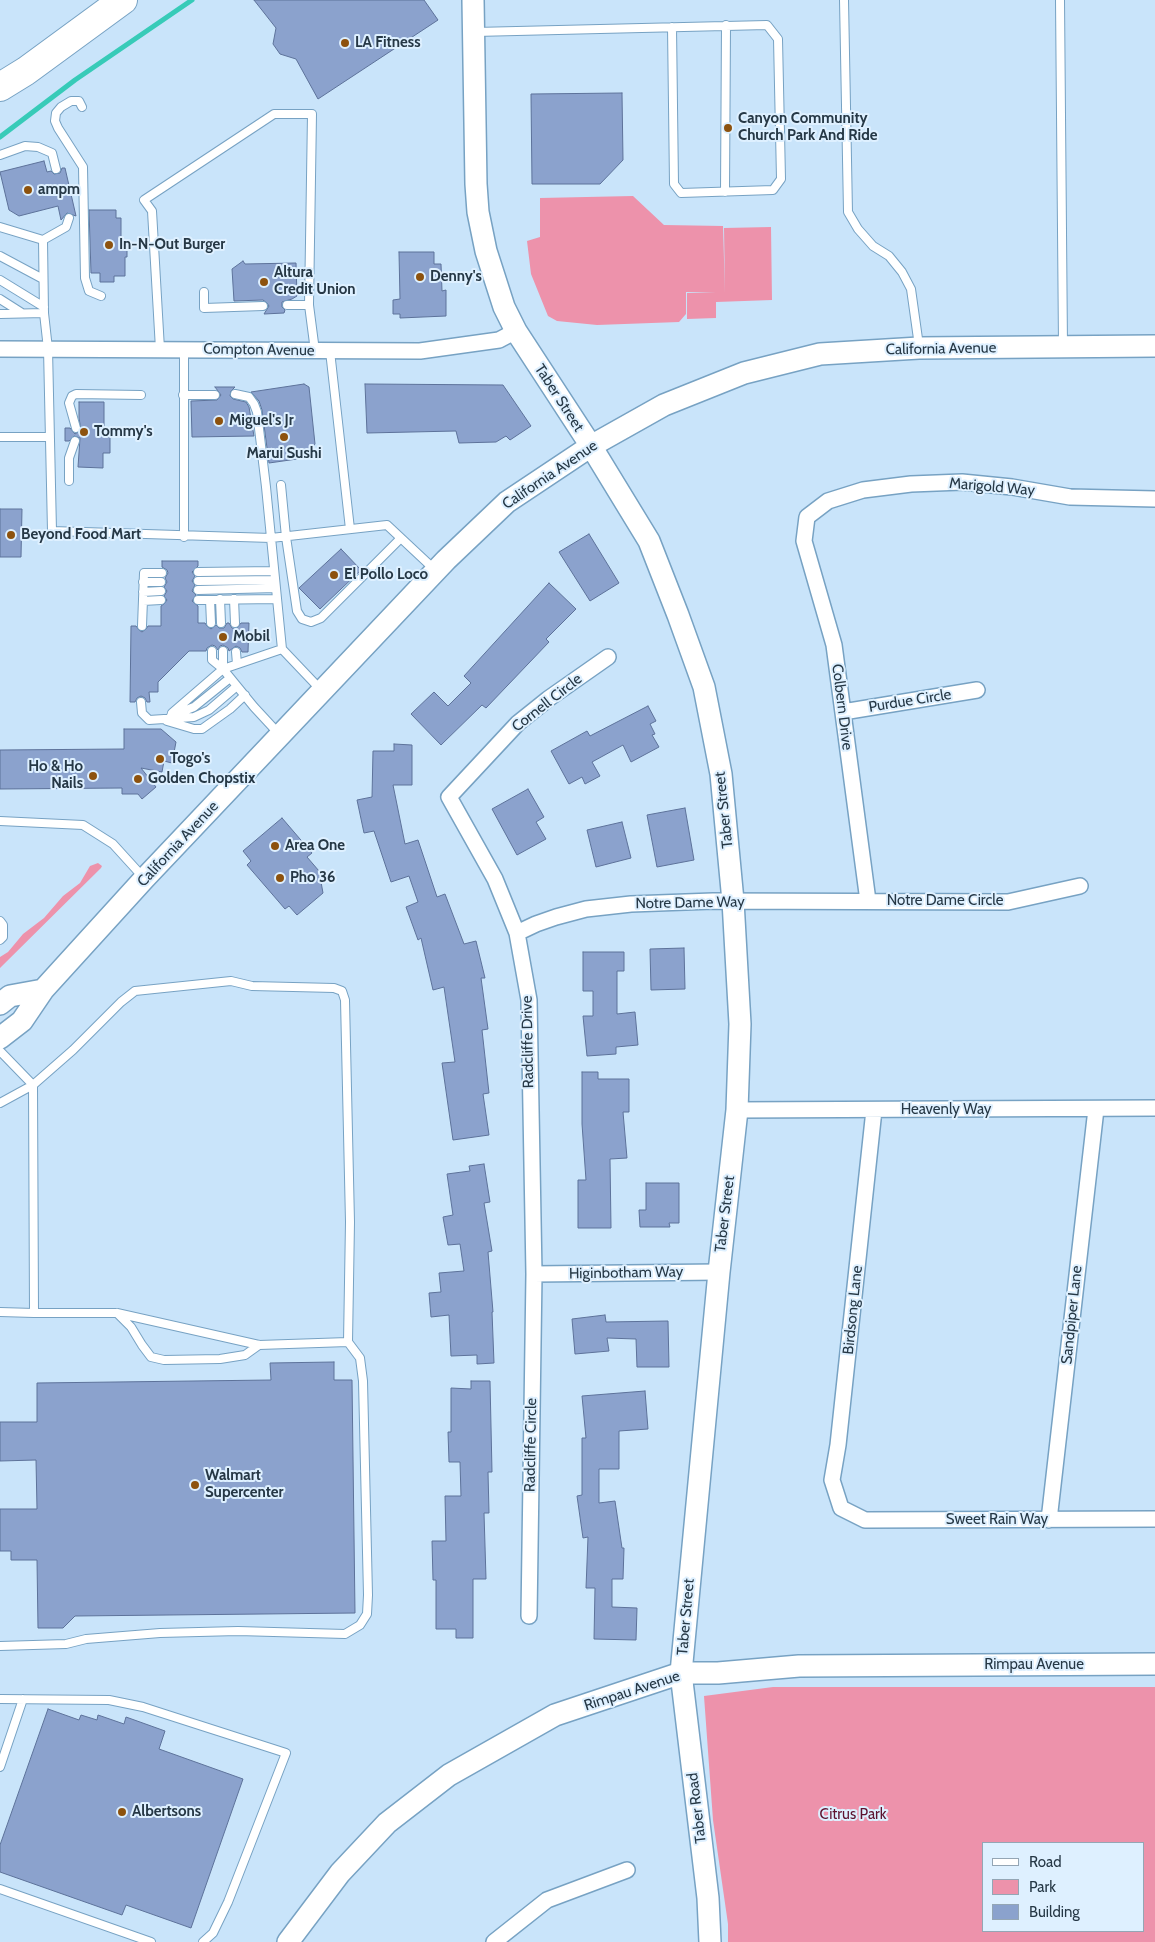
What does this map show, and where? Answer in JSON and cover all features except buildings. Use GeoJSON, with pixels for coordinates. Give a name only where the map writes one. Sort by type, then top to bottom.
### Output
{"type":"FeatureCollection","features":[{"type":"Feature","properties":{"kind":"highway"},"geometry":{"type":"LineString","coordinates":[[0,88],[123,0]]}},
{"type":"Feature","properties":{"kind":"main road","name":"Taber Street"},"geometry":{"type":"LineString","coordinates":[[473,0],[476,184],[478,212],[486,251],[504,307],[516,331],[591,446],[649,541],[704,687],[720,774],[733,901],[740,1024],[737,1110],[719,1272],[681,1673]]}},
{"type":"Feature","properties":{"kind":"main road","name":"California Avenue"},"geometry":{"type":"LineString","coordinates":[[0,1038],[22,1021],[43,990],[144,879],[435,571],[507,502],[591,446],[664,405],[744,373],[820,354],[919,348],[1155,346]]}},
{"type":"Feature","properties":{"kind":"main road"},"geometry":{"type":"LineString","coordinates":[[0,1004],[10,996],[43,990]]}},
{"type":"Feature","properties":{"kind":"main road","name":"Rimpau Avenue"},"geometry":{"type":"LineString","coordinates":[[288,1942],[340,1873],[387,1823],[449,1776],[555,1716],[681,1673],[718,1673],[799,1666],[1155,1664]]}},
{"type":"Feature","properties":{"kind":"main road","name":"Taber Road"},"geometry":{"type":"LineString","coordinates":[[681,1673],[708,1898],[710,1942]]}},
{"type":"Feature","properties":{"kind":"street","name":"Compton Avenue"},"geometry":{"type":"LineString","coordinates":[[0,349],[420,351],[499,340],[516,331]]}},
{"type":"Feature","properties":{"kind":"street","name":"Marigold Way"},"geometry":{"type":"LineString","coordinates":[[807,517],[828,501],[863,490],[911,484],[962,482],[1012,487],[1070,497],[1155,499]]}},
{"type":"Feature","properties":{"kind":"street","name":"Colbern Drive"},"geometry":{"type":"LineString","coordinates":[[807,517],[804,541],[834,645],[868,901]]}},
{"type":"Feature","properties":{"kind":"street","name":"Cornell Circle"},"geometry":{"type":"LineString","coordinates":[[449,797],[518,723],[548,699],[608,657]]}},
{"type":"Feature","properties":{"kind":"street","name":"Purdue Circle"},"geometry":{"type":"LineString","coordinates":[[843,712],[978,690]]}},
{"type":"Feature","properties":{"kind":"street","name":"Radcliffe Drive"},"geometry":{"type":"LineString","coordinates":[[449,797],[495,879],[517,934],[529,1000],[534,1274]]}},
{"type":"Feature","properties":{"kind":"street","name":"Notre Dame Circle"},"geometry":{"type":"LineString","coordinates":[[868,901],[1008,902],[1080,886]]}},
{"type":"Feature","properties":{"kind":"street","name":"Notre Dame Way"},"geometry":{"type":"LineString","coordinates":[[517,934],[536,924],[586,910],[631,904],[733,901],[868,901]]}},
{"type":"Feature","properties":{"kind":"street","name":"Heavenly Way"},"geometry":{"type":"LineString","coordinates":[[737,1110],[1096,1110],[1155,1108]]}},
{"type":"Feature","properties":{"kind":"street","name":"Birdsong Lane"},"geometry":{"type":"LineString","coordinates":[[841,1508],[832,1480],[838,1445],[874,1110]]}},
{"type":"Feature","properties":{"kind":"street","name":"Sandpiper Lane"},"geometry":{"type":"LineString","coordinates":[[1049,1520],[1096,1110]]}},
{"type":"Feature","properties":{"kind":"street","name":"Higinbotham Way"},"geometry":{"type":"LineString","coordinates":[[534,1274],[719,1272]]}},
{"type":"Feature","properties":{"kind":"street","name":"Radcliffe Circle"},"geometry":{"type":"LineString","coordinates":[[529,1616],[534,1274]]}},
{"type":"Feature","properties":{"kind":"street","name":"Sweet Rain Way"},"geometry":{"type":"LineString","coordinates":[[841,1508],[865,1520],[1155,1519]]}},
{"type":"Feature","properties":{"kind":"street"},"geometry":{"type":"LineString","coordinates":[[494,1942],[548,1900],[627,1870]]}},
{"type":"Feature","properties":{"kind":"lane"},"geometry":{"type":"LineString","coordinates":[[844,0],[848,212],[873,246],[889,256],[902,272],[911,289],[919,348]]}},
{"type":"Feature","properties":{"kind":"lane"},"geometry":{"type":"LineString","coordinates":[[1060,0],[1063,347]]}},
{"type":"Feature","properties":{"kind":"lane"},"geometry":{"type":"LineString","coordinates":[[726,25],[726,192]]}},
{"type":"Feature","properties":{"kind":"lane"},"geometry":{"type":"LineString","coordinates":[[473,32],[766,25],[778,39],[781,180],[774,190],[681,193],[674,184],[672,28]]}},
{"type":"Feature","properties":{"kind":"lane"},"geometry":{"type":"LineString","coordinates":[[82,107],[79,101],[71,101],[61,107],[56,113],[55,120],[58,128],[84,167],[85,278],[89,291],[101,296]]}},
{"type":"Feature","properties":{"kind":"lane"},"geometry":{"type":"LineString","coordinates":[[160,349],[152,211],[144,200],[274,114],[312,114],[309,305],[323,351],[350,530]]}},
{"type":"Feature","properties":{"kind":"lane"},"geometry":{"type":"LineString","coordinates":[[0,155],[25,146],[38,147],[52,153],[56,170]]}},
{"type":"Feature","properties":{"kind":"lane"},"geometry":{"type":"LineString","coordinates":[[0,227],[43,240],[66,227],[68,218]]}},
{"type":"Feature","properties":{"kind":"lane"},"geometry":{"type":"LineString","coordinates":[[43,240],[44,310],[48,349],[52,532],[270,538],[387,525],[435,571]]}},
{"type":"Feature","properties":{"kind":"lane"},"geometry":{"type":"LineString","coordinates":[[0,256],[44,280]]}},
{"type":"Feature","properties":{"kind":"lane"},"geometry":{"type":"LineString","coordinates":[[0,280],[44,310]]}},
{"type":"Feature","properties":{"kind":"lane"},"geometry":{"type":"LineString","coordinates":[[204,292],[204,308],[263,306]]}},
{"type":"Feature","properties":{"kind":"lane"},"geometry":{"type":"LineString","coordinates":[[0,299],[22,314]]}},
{"type":"Feature","properties":{"kind":"lane"},"geometry":{"type":"LineString","coordinates":[[287,306],[309,305]]}},
{"type":"Feature","properties":{"kind":"lane"},"geometry":{"type":"LineString","coordinates":[[0,314],[22,314],[44,310]]}},
{"type":"Feature","properties":{"kind":"lane"},"geometry":{"type":"LineString","coordinates":[[184,349],[184,537]]}},
{"type":"Feature","properties":{"kind":"lane"},"geometry":{"type":"LineString","coordinates":[[76,428],[69,403],[72,396],[76,394],[141,395]]}},
{"type":"Feature","properties":{"kind":"lane"},"geometry":{"type":"LineString","coordinates":[[235,394],[248,397],[254,404],[257,412],[282,649],[322,691]]}},
{"type":"Feature","properties":{"kind":"lane"},"geometry":{"type":"LineString","coordinates":[[183,395],[215,395]]}},
{"type":"Feature","properties":{"kind":"lane"},"geometry":{"type":"LineString","coordinates":[[0,437],[50,437]]}},
{"type":"Feature","properties":{"kind":"lane"},"geometry":{"type":"LineString","coordinates":[[69,481],[68,458],[75,441]]}},
{"type":"Feature","properties":{"kind":"lane"},"geometry":{"type":"LineString","coordinates":[[281,485],[286,537],[297,611],[302,619],[311,622],[321,618],[400,539]]}},
{"type":"Feature","properties":{"kind":"lane"},"geometry":{"type":"LineString","coordinates":[[198,572],[207,577]]}},
{"type":"Feature","properties":{"kind":"lane"},"geometry":{"type":"LineString","coordinates":[[142,626],[144,573],[162,573]]}},
{"type":"Feature","properties":{"kind":"lane"},"geometry":{"type":"LineString","coordinates":[[198,581],[207,577],[275,580]]}},
{"type":"Feature","properties":{"kind":"lane"},"geometry":{"type":"LineString","coordinates":[[198,590],[275,580]]}},
{"type":"Feature","properties":{"kind":"lane"},"geometry":{"type":"LineString","coordinates":[[143,582],[161,582]]}},
{"type":"Feature","properties":{"kind":"lane"},"geometry":{"type":"LineString","coordinates":[[143,592],[161,591]]}},
{"type":"Feature","properties":{"kind":"lane"},"geometry":{"type":"LineString","coordinates":[[220,599],[221,623]]}},
{"type":"Feature","properties":{"kind":"lane"},"geometry":{"type":"LineString","coordinates":[[234,599],[235,623]]}},
{"type":"Feature","properties":{"kind":"lane"},"geometry":{"type":"LineString","coordinates":[[198,600],[277,599]]}},
{"type":"Feature","properties":{"kind":"lane"},"geometry":{"type":"LineString","coordinates":[[143,601],[161,600]]}},
{"type":"Feature","properties":{"kind":"lane"},"geometry":{"type":"LineString","coordinates":[[209,600],[211,623]]}},
{"type":"Feature","properties":{"kind":"lane"},"geometry":{"type":"LineString","coordinates":[[162,720],[190,699],[223,669],[282,649]]}},
{"type":"Feature","properties":{"kind":"lane"},"geometry":{"type":"LineString","coordinates":[[212,651],[212,660],[223,669],[281,736]]}},
{"type":"Feature","properties":{"kind":"lane"},"geometry":{"type":"LineString","coordinates":[[223,651],[223,669]]}},
{"type":"Feature","properties":{"kind":"lane"},"geometry":{"type":"LineString","coordinates":[[236,652],[237,664]]}},
{"type":"Feature","properties":{"kind":"lane"},"geometry":{"type":"LineString","coordinates":[[162,720],[194,707],[230,678]]}},
{"type":"Feature","properties":{"kind":"lane"},"geometry":{"type":"LineString","coordinates":[[140,702],[142,713],[148,720],[194,717],[209,710],[237,686]]}},
{"type":"Feature","properties":{"kind":"lane"},"geometry":{"type":"LineString","coordinates":[[162,720],[194,729],[202,729],[230,709],[245,695]]}},
{"type":"Feature","properties":{"kind":"lane"},"geometry":{"type":"LineString","coordinates":[[0,821],[83,825],[113,844],[144,879]]}},
{"type":"Feature","properties":{"kind":"lane"},"geometry":{"type":"LineString","coordinates":[[0,921],[3,936],[0,940]]}},
{"type":"Feature","properties":{"kind":"lane"},"geometry":{"type":"LineString","coordinates":[[0,1103],[33,1085],[135,991],[231,981],[252,986],[334,988],[342,991],[345,1000],[350,1222],[348,1342],[360,1358],[363,1381],[368,1595],[367,1614],[360,1625],[345,1634],[238,1631],[160,1633],[86,1639],[66,1644],[0,1646]]}},
{"type":"Feature","properties":{"kind":"lane"},"geometry":{"type":"LineString","coordinates":[[0,1051],[33,1085],[34,1312]]}},
{"type":"Feature","properties":{"kind":"lane"},"geometry":{"type":"LineString","coordinates":[[0,1312],[117,1313],[259,1345],[348,1342]]}},
{"type":"Feature","properties":{"kind":"lane"},"geometry":{"type":"LineString","coordinates":[[117,1313],[131,1327],[151,1357],[164,1360],[220,1359],[245,1355],[259,1345]]}},
{"type":"Feature","properties":{"kind":"lane"},"geometry":{"type":"LineString","coordinates":[[0,1698],[108,1700],[143,1707],[286,1753],[228,1902],[213,1933],[203,1942]]}},
{"type":"Feature","properties":{"kind":"lane"},"geometry":{"type":"LineString","coordinates":[[0,1767],[23,1699]]}},
{"type":"Feature","properties":{"kind":"lane"},"geometry":{"type":"LineString","coordinates":[[0,1889],[132,1939],[151,1942]]}},
{"type":"Feature","properties":{"kind":"green space"},"geometry":{"type":"Polygon","coordinates":[[[633,196],[664,225],[723,226],[725,293],[724,228],[771,227],[772,300],[716,302],[716,318],[687,319],[687,293],[716,292],[686,292],[686,314],[679,322],[597,325],[557,321],[548,316],[531,274],[527,241],[540,237],[540,198],[633,196]]]}},
{"type":"Feature","properties":{"kind":"green space"},"geometry":{"type":"Polygon","coordinates":[[[98,863],[102,866],[101,868],[0,968],[0,957],[8,952],[23,934],[44,918],[63,896],[80,883],[90,866],[98,863]]]}},
{"type":"Feature","properties":{"kind":"green space","name":"Citrus Park"},"geometry":{"type":"Polygon","coordinates":[[[773,1687],[1155,1687],[1155,1942],[728,1942],[728,1924],[713,1820],[704,1696],[773,1687]]]}},
{"type":"Feature","properties":{"kind":"waterway"},"geometry":{"type":"LineString","coordinates":[[0,137],[75,80],[192,0]]}},
{"type":"Feature","properties":{"kind":"place","name":"LA Fitness"},"geometry":{"type":"Point","coordinates":[345,43]}},
{"type":"Feature","properties":{"kind":"place","name":"Canyon Community Church Park And Ride"},"geometry":{"type":"Point","coordinates":[728,128]}},
{"type":"Feature","properties":{"kind":"place","name":"ampm"},"geometry":{"type":"Point","coordinates":[28,190]}},
{"type":"Feature","properties":{"kind":"place","name":"In-N-Out Burger"},"geometry":{"type":"Point","coordinates":[109,245]}},
{"type":"Feature","properties":{"kind":"place","name":"Denny's"},"geometry":{"type":"Point","coordinates":[420,277]}},
{"type":"Feature","properties":{"kind":"place","name":"Altura Credit Union"},"geometry":{"type":"Point","coordinates":[264,282]}},
{"type":"Feature","properties":{"kind":"place","name":"Miguel's Jr"},"geometry":{"type":"Point","coordinates":[219,421]}},
{"type":"Feature","properties":{"kind":"place","name":"Tommy's"},"geometry":{"type":"Point","coordinates":[84,432]}},
{"type":"Feature","properties":{"kind":"place","name":"Marui Sushi"},"geometry":{"type":"Point","coordinates":[284,437]}},
{"type":"Feature","properties":{"kind":"place","name":"Beyond Food Mart"},"geometry":{"type":"Point","coordinates":[11,535]}},
{"type":"Feature","properties":{"kind":"place","name":"El Pollo Loco"},"geometry":{"type":"Point","coordinates":[334,575]}},
{"type":"Feature","properties":{"kind":"place","name":"Mobil"},"geometry":{"type":"Point","coordinates":[223,637]}},
{"type":"Feature","properties":{"kind":"place","name":"Togo's"},"geometry":{"type":"Point","coordinates":[160,759]}},
{"type":"Feature","properties":{"kind":"place","name":"Ho & Ho Nails"},"geometry":{"type":"Point","coordinates":[93,776]}},
{"type":"Feature","properties":{"kind":"place","name":"Golden Chopstix"},"geometry":{"type":"Point","coordinates":[138,779]}},
{"type":"Feature","properties":{"kind":"place","name":"Area One"},"geometry":{"type":"Point","coordinates":[275,846]}},
{"type":"Feature","properties":{"kind":"place","name":"Pho 36"},"geometry":{"type":"Point","coordinates":[280,878]}},
{"type":"Feature","properties":{"kind":"place","name":"Walmart Supercenter"},"geometry":{"type":"Point","coordinates":[195,1485]}},
{"type":"Feature","properties":{"kind":"place","name":"Albertsons"},"geometry":{"type":"Point","coordinates":[122,1812]}}]}
